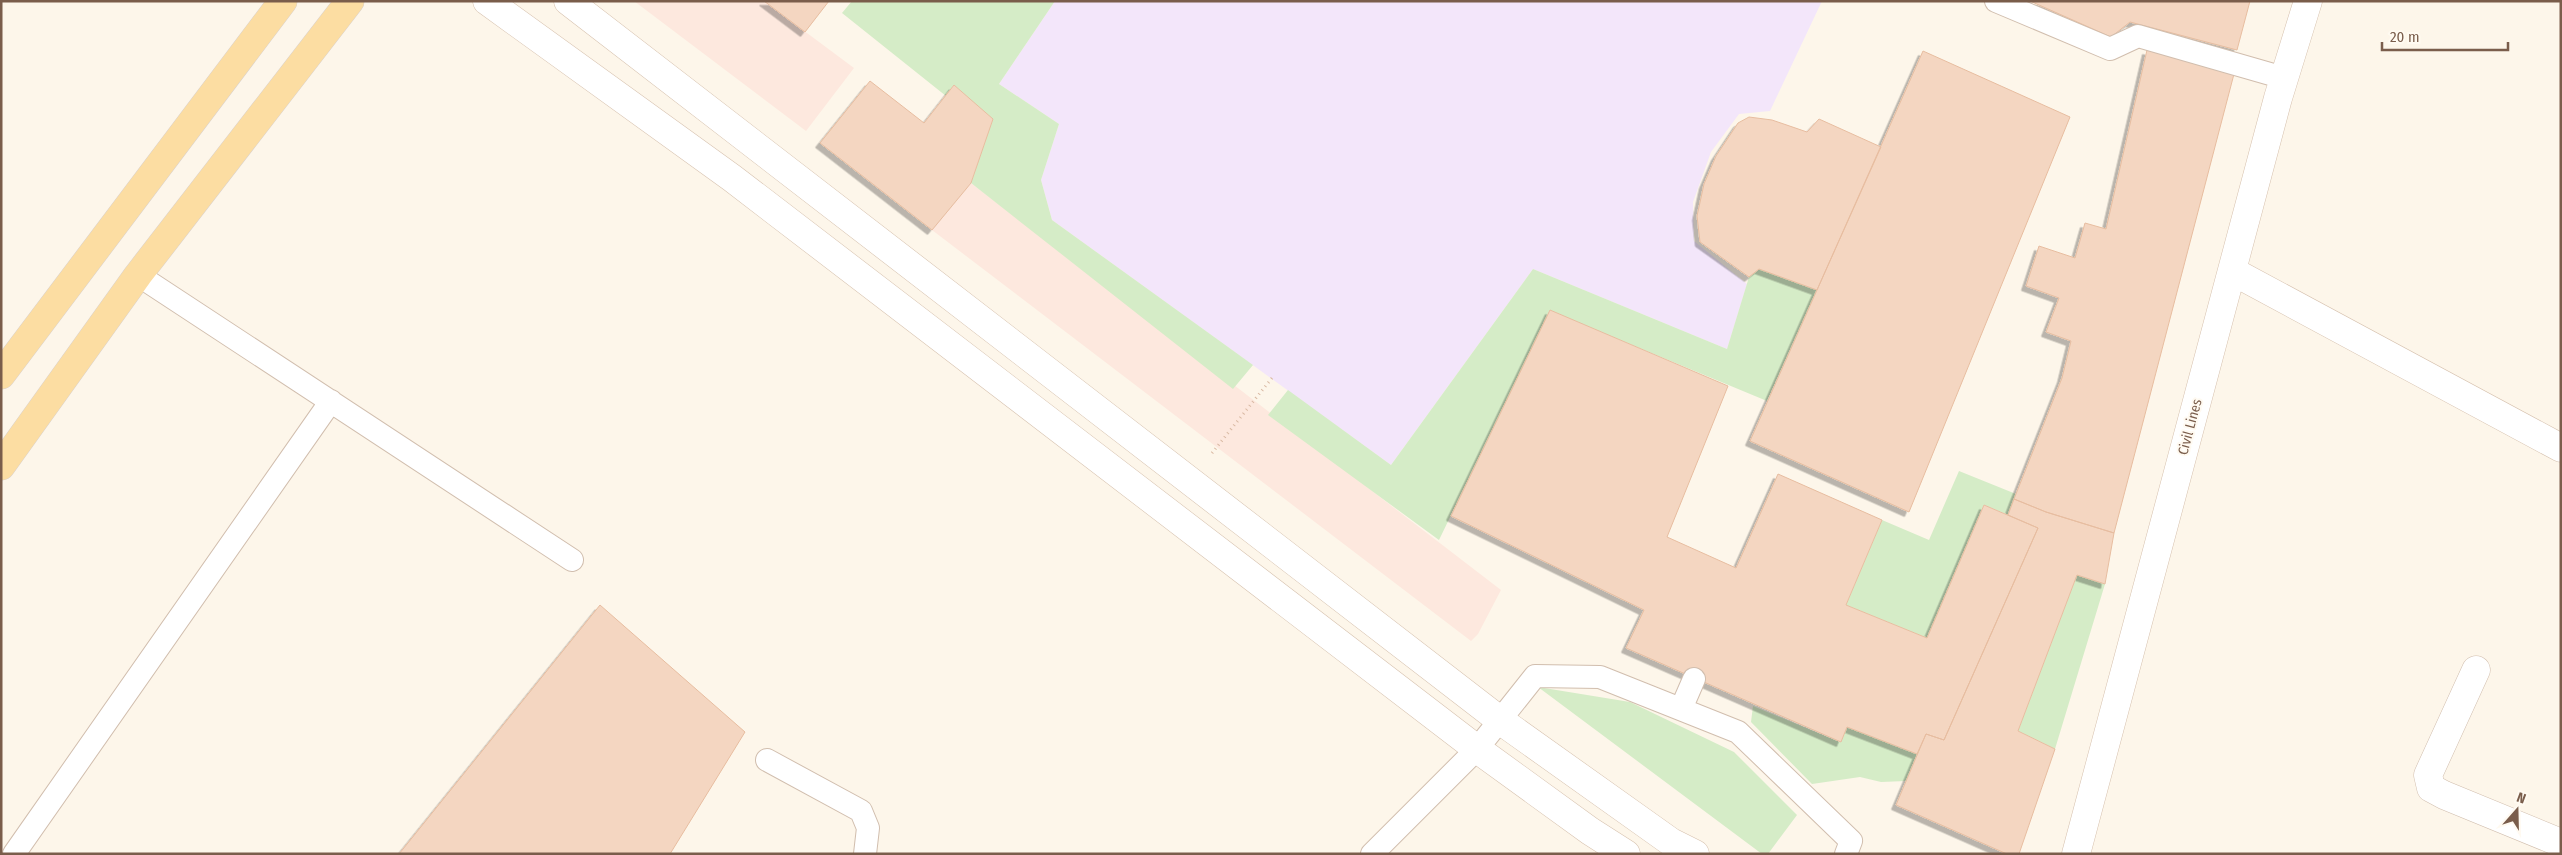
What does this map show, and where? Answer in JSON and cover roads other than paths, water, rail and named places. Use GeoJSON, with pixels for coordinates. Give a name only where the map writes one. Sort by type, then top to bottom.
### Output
{"type":"FeatureCollection","features":[{"type":"Feature","properties":{"kind":"main road"},"geometry":{"type":"LineString","coordinates":[[1,375],[283,1]]}},
{"type":"Feature","properties":{"kind":"main road"},"geometry":{"type":"LineString","coordinates":[[1,466],[138,275],[350,1]]}},
{"type":"Feature","properties":{"kind":"main road"},"geometry":{"type":"LineString","coordinates":[[487,1],[732,178],[1477,749],[1590,831],[1626,854]]}},
{"type":"Feature","properties":{"kind":"main road"},"geometry":{"type":"LineString","coordinates":[[568,1],[1501,721],[1671,842],[1695,854]]}},
{"type":"Feature","properties":{"kind":"main road","name":"Civil Lines"},"geometry":{"type":"LineString","coordinates":[[2076,854],[2284,78],[2308,1]]}},
{"type":"Feature","properties":{"kind":"main road"},"geometry":{"type":"LineString","coordinates":[[2232,271],[2561,448]]}},
{"type":"Feature","properties":{"kind":"main road"},"geometry":{"type":"LineString","coordinates":[[2476,670],[2428,775],[2431,788],[2561,843]]}},
{"type":"Feature","properties":{"kind":"lane"},"geometry":{"type":"LineString","coordinates":[[1996,1],[2110,49],[2138,36],[2284,78]]}},
{"type":"Feature","properties":{"kind":"lane"},"geometry":{"type":"LineString","coordinates":[[138,275],[572,560]]}},
{"type":"Feature","properties":{"kind":"lane"},"geometry":{"type":"LineString","coordinates":[[14,854],[330,401]]}},
{"type":"Feature","properties":{"kind":"lane"},"geometry":{"type":"LineString","coordinates":[[1372,854],[1477,749],[1535,676],[1600,677],[1738,732],[1851,841],[1846,854]]}},
{"type":"Feature","properties":{"kind":"lane"},"geometry":{"type":"LineString","coordinates":[[1681,709],[1694,679]]}},
{"type":"Feature","properties":{"kind":"lane"},"geometry":{"type":"LineString","coordinates":[[767,760],[861,811],[868,828],[865,854]]}}]}
